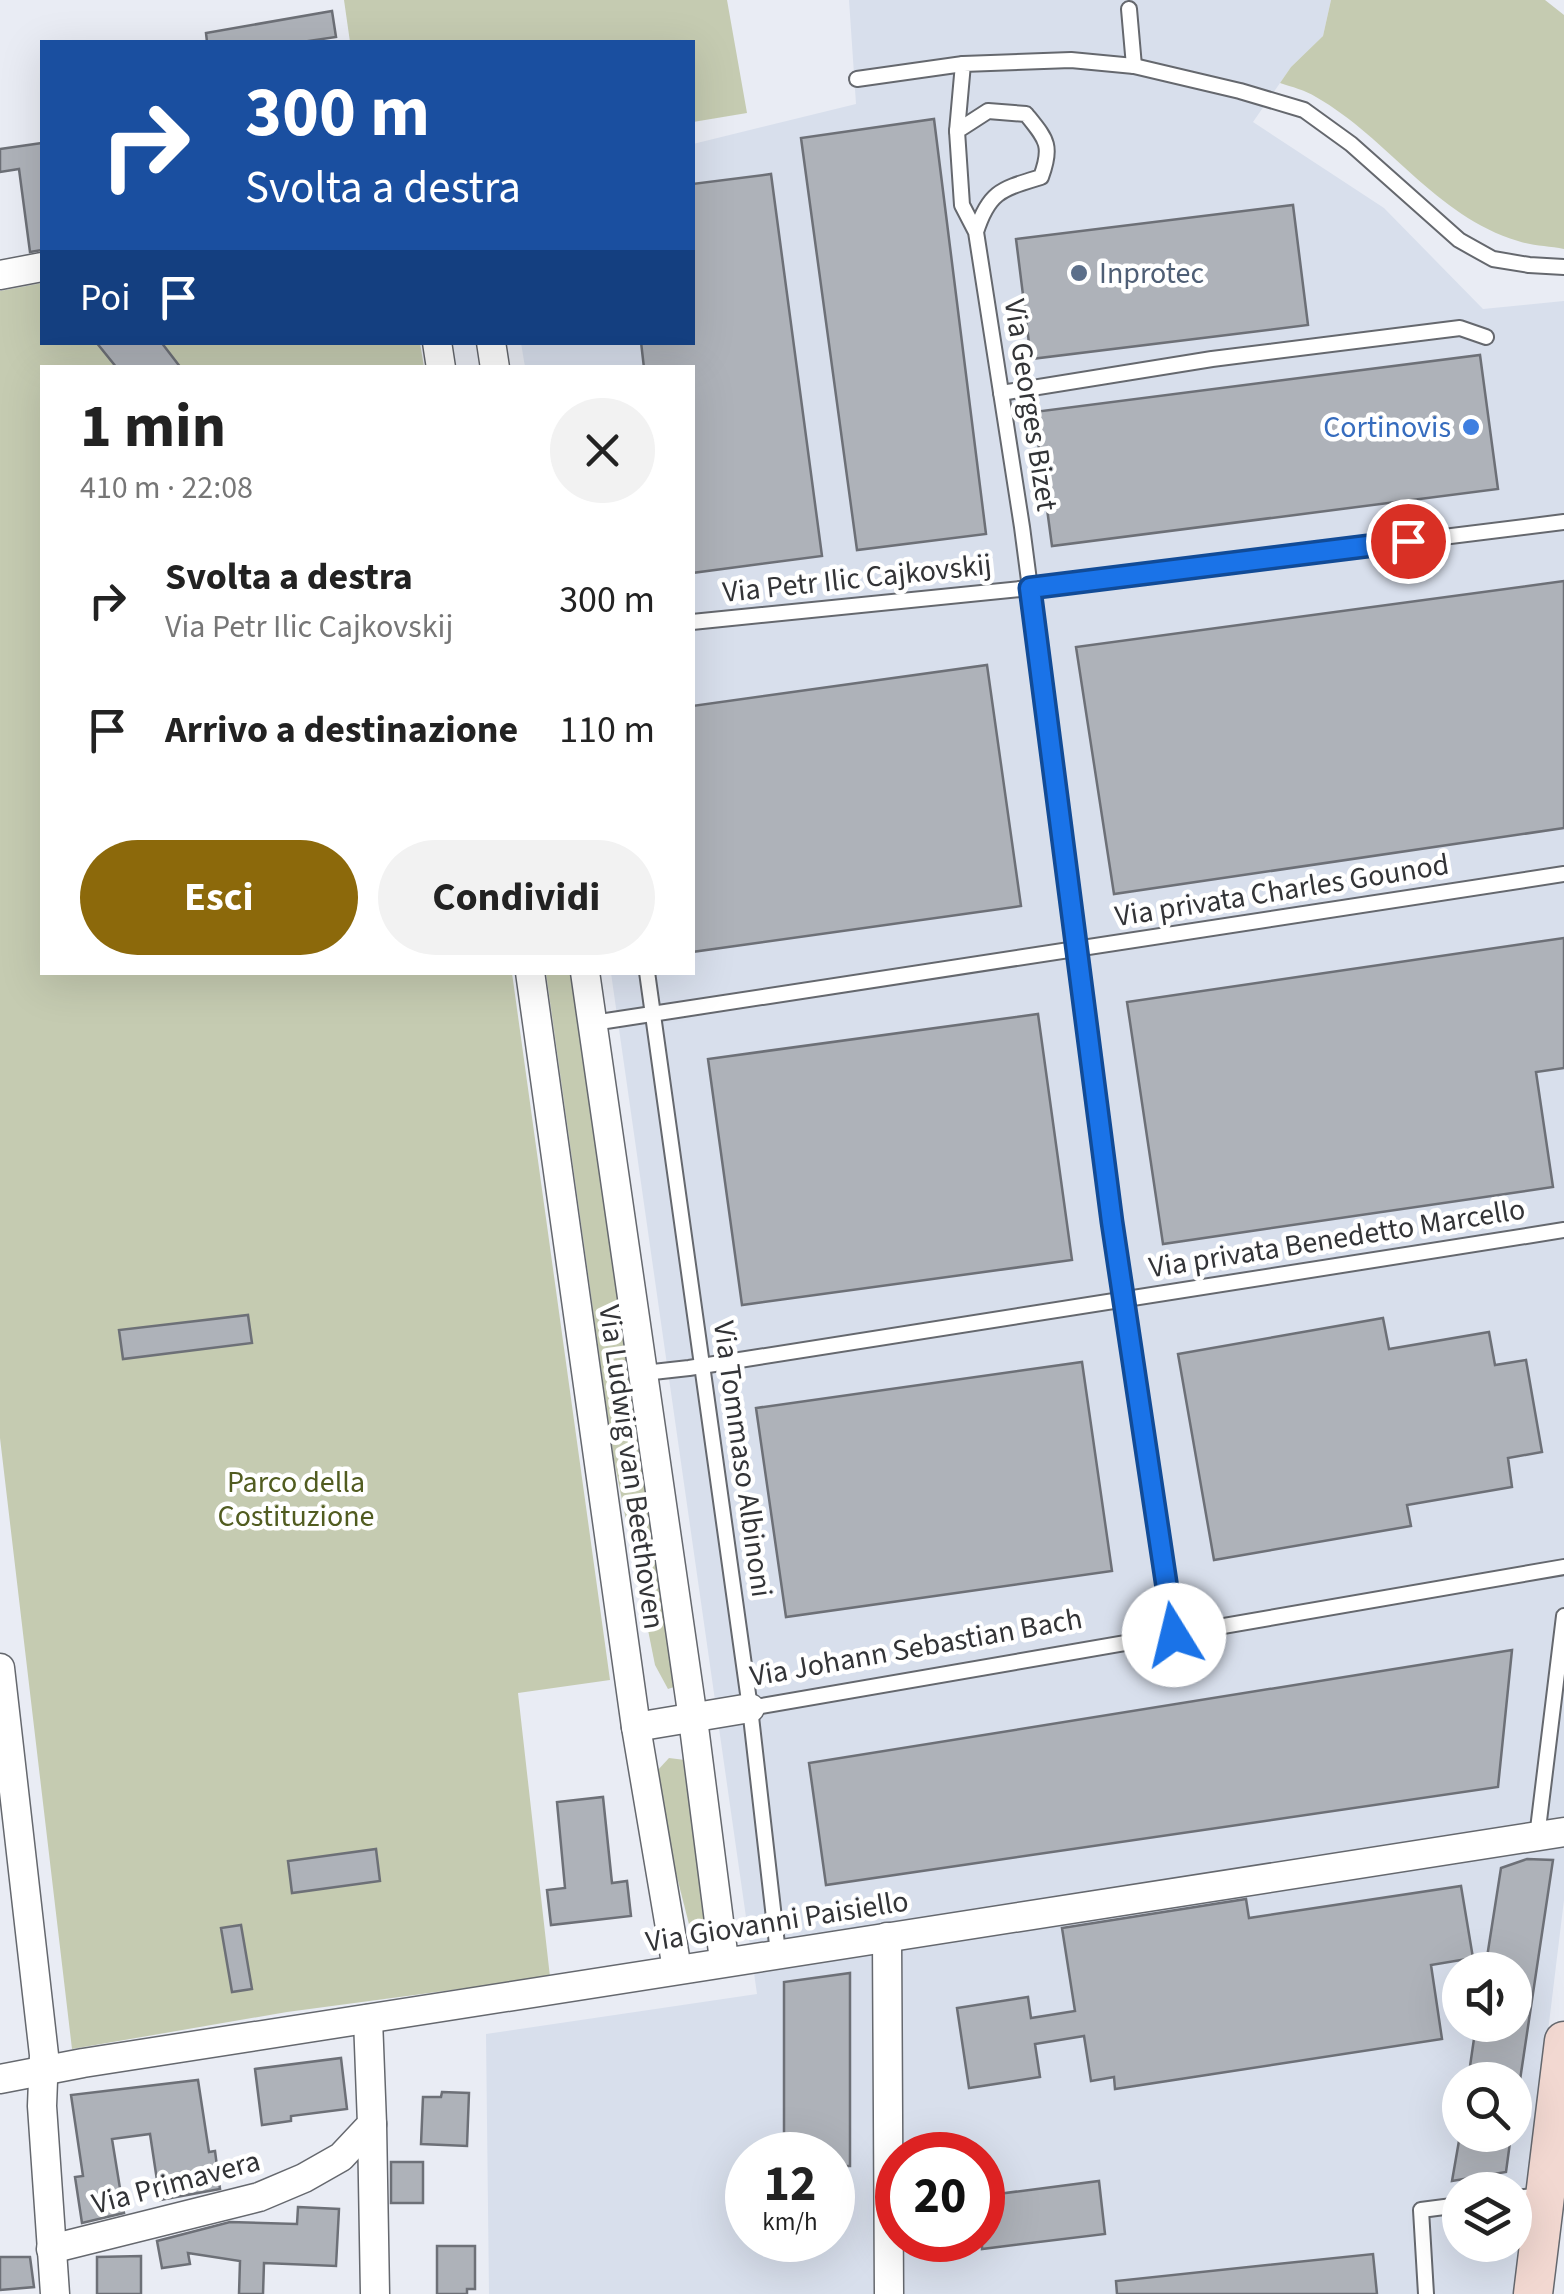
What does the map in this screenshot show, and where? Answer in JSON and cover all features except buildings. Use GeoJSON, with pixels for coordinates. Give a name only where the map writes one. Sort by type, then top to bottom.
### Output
{"type":"FeatureCollection","features":[{"type":"Feature","properties":{"kind":"main road"},"geometry":{"type":"LineString","coordinates":[[1532,2187],[1564,2041]]}},
{"type":"Feature","properties":{"kind":"main road"},"geometry":{"type":"LineString","coordinates":[[1531,2262],[1532,2294]]}},
{"type":"Feature","properties":{"kind":"street"},"geometry":{"type":"LineString","coordinates":[[0,275],[40,267]]}},
{"type":"Feature","properties":{"kind":"street","name":"Via Ludwig van Beethoven"},"geometry":{"type":"LineString","coordinates":[[530,975],[636,1727],[677,1969]]}},
{"type":"Feature","properties":{"kind":"street","name":"Via Ludwig van Beethoven"},"geometry":{"type":"LineString","coordinates":[[586,975],[724,1960]]}},
{"type":"Feature","properties":{"kind":"street"},"geometry":{"type":"LineString","coordinates":[[0,1668],[8,1814],[44,2071],[42,2102],[55,2294]]}},
{"type":"Feature","properties":{"kind":"street","name":"Via Johann Sebastian Bach"},"geometry":{"type":"LineString","coordinates":[[636,1727],[750,1708]]}},
{"type":"Feature","properties":{"kind":"street","name":"Via Giovanni Paisiello"},"geometry":{"type":"LineString","coordinates":[[0,2079],[724,1960],[1550,1834]]}},
{"type":"Feature","properties":{"kind":"street"},"geometry":{"type":"LineString","coordinates":[[888,1937],[889,2294]]}},
{"type":"Feature","properties":{"kind":"street"},"geometry":{"type":"LineString","coordinates":[[368,2020],[375,2294]]}},
{"type":"Feature","properties":{"kind":"street","name":"Via Primavera"},"geometry":{"type":"LineString","coordinates":[[50,2248],[259,2197],[341,2157],[372,2124]]}},
{"type":"Feature","properties":{"kind":"lane"},"geometry":{"type":"LineString","coordinates":[[1129,9],[1134,66]]}},
{"type":"Feature","properties":{"kind":"lane"},"geometry":{"type":"LineString","coordinates":[[857,80],[963,64],[1071,60],[1134,66],[1240,91],[1304,110],[1351,144],[1459,240],[1493,258],[1529,266],[1564,266]]}},
{"type":"Feature","properties":{"kind":"lane","name":"Via Georges Bizet"},"geometry":{"type":"LineString","coordinates":[[963,64],[957,132],[962,205],[976,232],[1030,588],[1123,1300],[1174,1635]]}},
{"type":"Feature","properties":{"kind":"lane"},"geometry":{"type":"LineString","coordinates":[[957,132],[988,111],[1026,114],[1046,140],[1048,158],[1041,177],[1002,189],[984,205],[976,232]]}},
{"type":"Feature","properties":{"kind":"lane"},"geometry":{"type":"LineString","coordinates":[[1001,393],[1212,359],[1460,328],[1486,336]]}},
{"type":"Feature","properties":{"kind":"lane","name":"Via Petr Ilic Cajkovskij"},"geometry":{"type":"LineString","coordinates":[[695,622],[1030,588],[1564,522]]}},
{"type":"Feature","properties":{"kind":"lane","name":"Via privata Charles Gounod"},"geometry":{"type":"LineString","coordinates":[[593,1023],[1564,874]]}},
{"type":"Feature","properties":{"kind":"lane","name":"Via Tommaso Albinoni"},"geometry":{"type":"LineString","coordinates":[[646,975],[750,1708],[778,1953]]}},
{"type":"Feature","properties":{"kind":"lane","name":"Via privata Benedetto Marcello"},"geometry":{"type":"LineString","coordinates":[[644,1372],[1564,1230]]}},
{"type":"Feature","properties":{"kind":"lane","name":"Via Johann Sebastian Bach"},"geometry":{"type":"LineString","coordinates":[[750,1708],[1564,1567]]}},
{"type":"Feature","properties":{"kind":"lane"},"geometry":{"type":"LineString","coordinates":[[1550,1834],[1564,1616]]}},
{"type":"Feature","properties":{"kind":"lane"},"geometry":{"type":"LineString","coordinates":[[1426,2294],[1421,2210],[1442,2207]]}},
{"type":"Feature","properties":{"kind":"shaded area"},"geometry":{"type":"Polygon","coordinates":[[[849,0],[1331,0],[1323,36],[1291,67],[1253,122],[1384,208],[1483,309],[1564,301],[1564,1900],[1531,2172],[1442,2172],[1442,2262],[1520,2262],[1516,2294],[489,2294],[486,2034],[757,1994],[611,975],[695,975],[695,365],[525,365],[521,345],[695,345],[695,144],[856,104],[849,0]]]}},
{"type":"Feature","properties":{"kind":"green space"},"geometry":{"type":"Polygon","coordinates":[[[344,0],[727,0],[747,113],[695,122],[695,40],[350,40],[344,0]]]}},
{"type":"Feature","properties":{"kind":"green space"},"geometry":{"type":"Polygon","coordinates":[[[1331,0],[1545,0],[1564,15],[1564,249],[1518,241],[1462,214],[1342,114],[1312,95],[1280,83],[1323,36],[1331,0]]]}},
{"type":"Feature","properties":{"kind":"green space","name":"Parco della Costituzione"},"geometry":{"type":"Polygon","coordinates":[[[40,283],[40,345],[420,345],[424,365],[40,365],[40,975],[512,975],[610,1680],[518,1693],[550,1977],[287,2012],[72,2049],[0,1438],[0,291],[40,283]]]}},
{"type":"Feature","properties":{"kind":"green space"},"geometry":{"type":"Polygon","coordinates":[[[546,975],[573,975],[677,1686],[668,1689],[655,1665],[614,1460],[546,975]]]}},
{"type":"Feature","properties":{"kind":"green space"},"geometry":{"type":"Polygon","coordinates":[[[669,1758],[685,1760],[708,1925],[704,1937],[691,1932],[656,1795],[657,1771],[669,1758]]]}},
{"type":"Feature","properties":{"kind":"place","name":"Inprotec"},"geometry":{"type":"Point","coordinates":[1079,273]}},
{"type":"Feature","properties":{"kind":"place","name":"Cortinovis"},"geometry":{"type":"Point","coordinates":[1471,427]}},
{"type":"Feature","properties":{"kind":"route"},"geometry":{"type":"LineString","coordinates":[[1174,1635],[1112,1222],[1030,588],[1408,541]]}}]}
